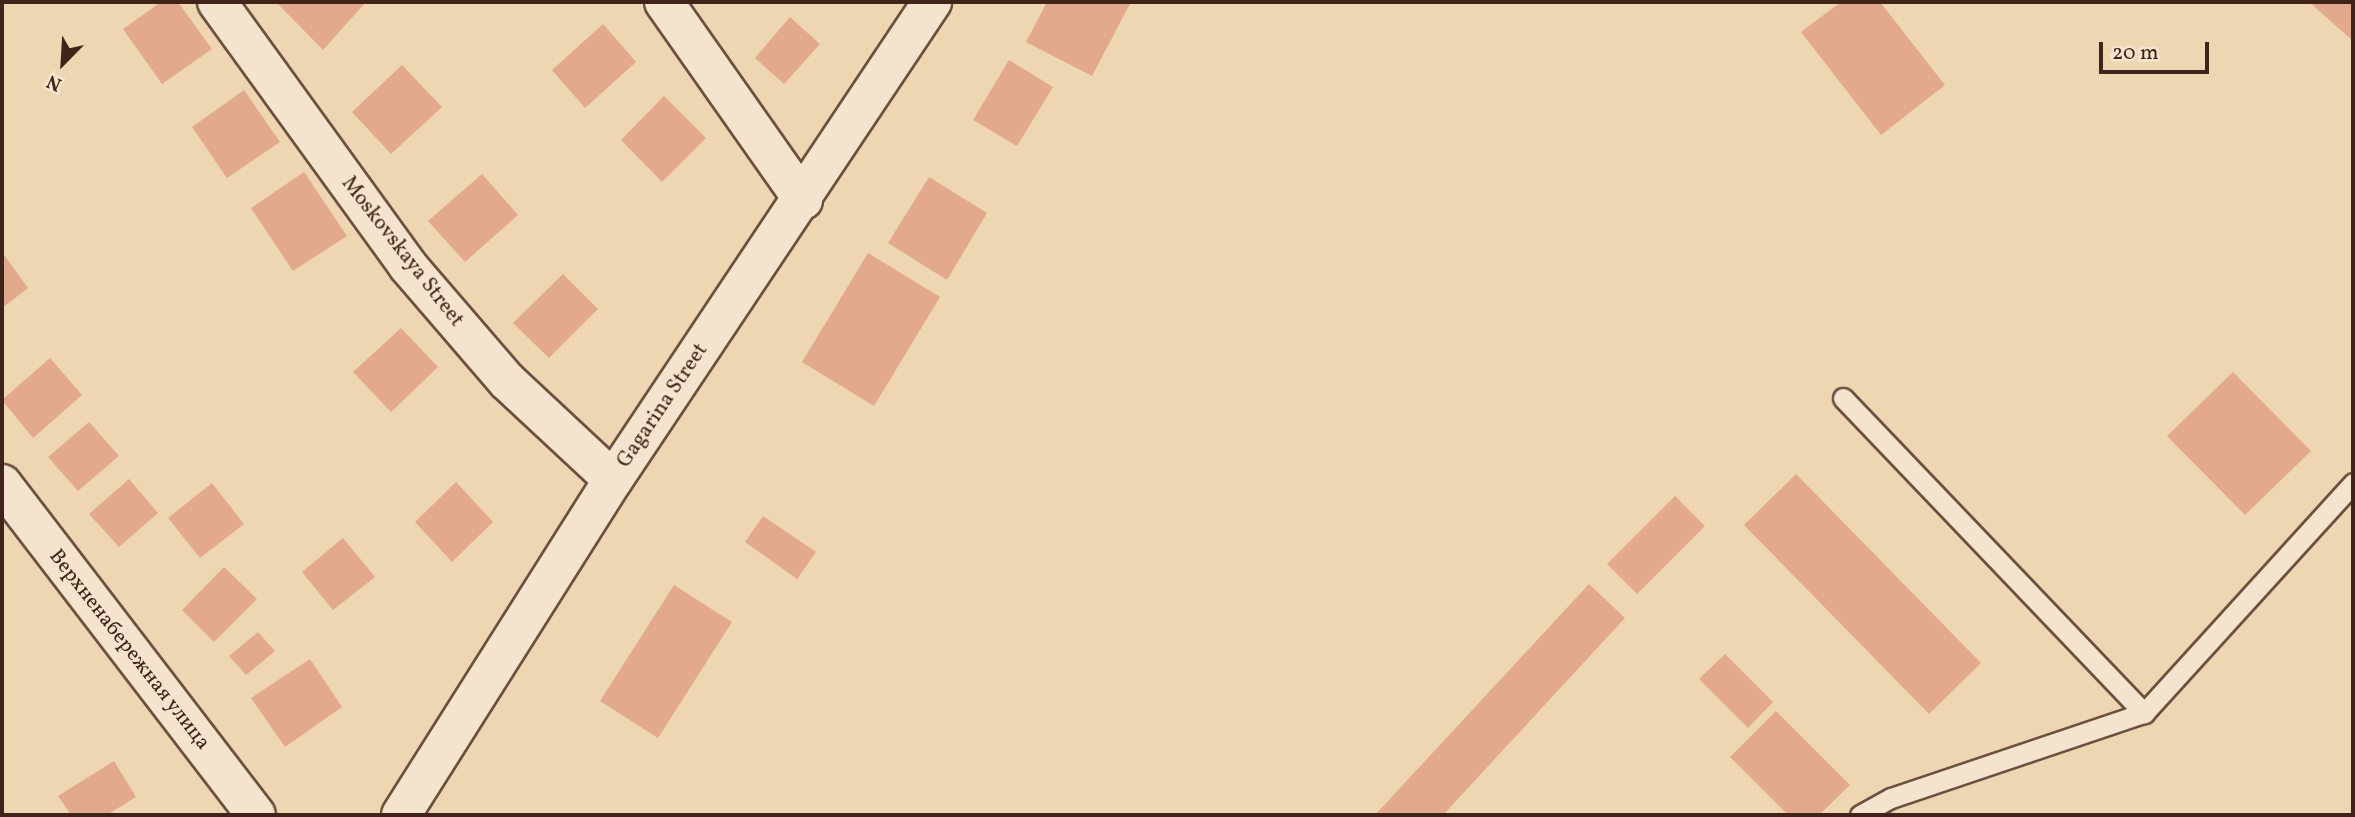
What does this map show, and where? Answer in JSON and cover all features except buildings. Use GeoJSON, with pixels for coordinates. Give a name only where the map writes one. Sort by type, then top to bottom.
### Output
{"type":"FeatureCollection","features":[{"type":"Feature","properties":{"kind":"street","name":"Moskovskaya Street"},"geometry":{"type":"LineString","coordinates":[[217,2],[408,266],[507,381],[613,480]]}},
{"type":"Feature","properties":{"kind":"street"},"geometry":{"type":"LineString","coordinates":[[664,2],[803,200]]}},
{"type":"Feature","properties":{"kind":"street","name":"Gagarina Street"},"geometry":{"type":"LineString","coordinates":[[401,815],[613,480],[803,200],[932,2]]}},
{"type":"Feature","properties":{"kind":"street","name":"Верхненабережная улица"},"geometry":{"type":"LineString","coordinates":[[2,484],[256,815]]}},
{"type":"Feature","properties":{"kind":"lane"},"geometry":{"type":"LineString","coordinates":[[1843,398],[2144,713]]}},
{"type":"Feature","properties":{"kind":"lane"},"geometry":{"type":"LineString","coordinates":[[1860,815],[1891,798],[2144,713],[2353,483]]}}]}
